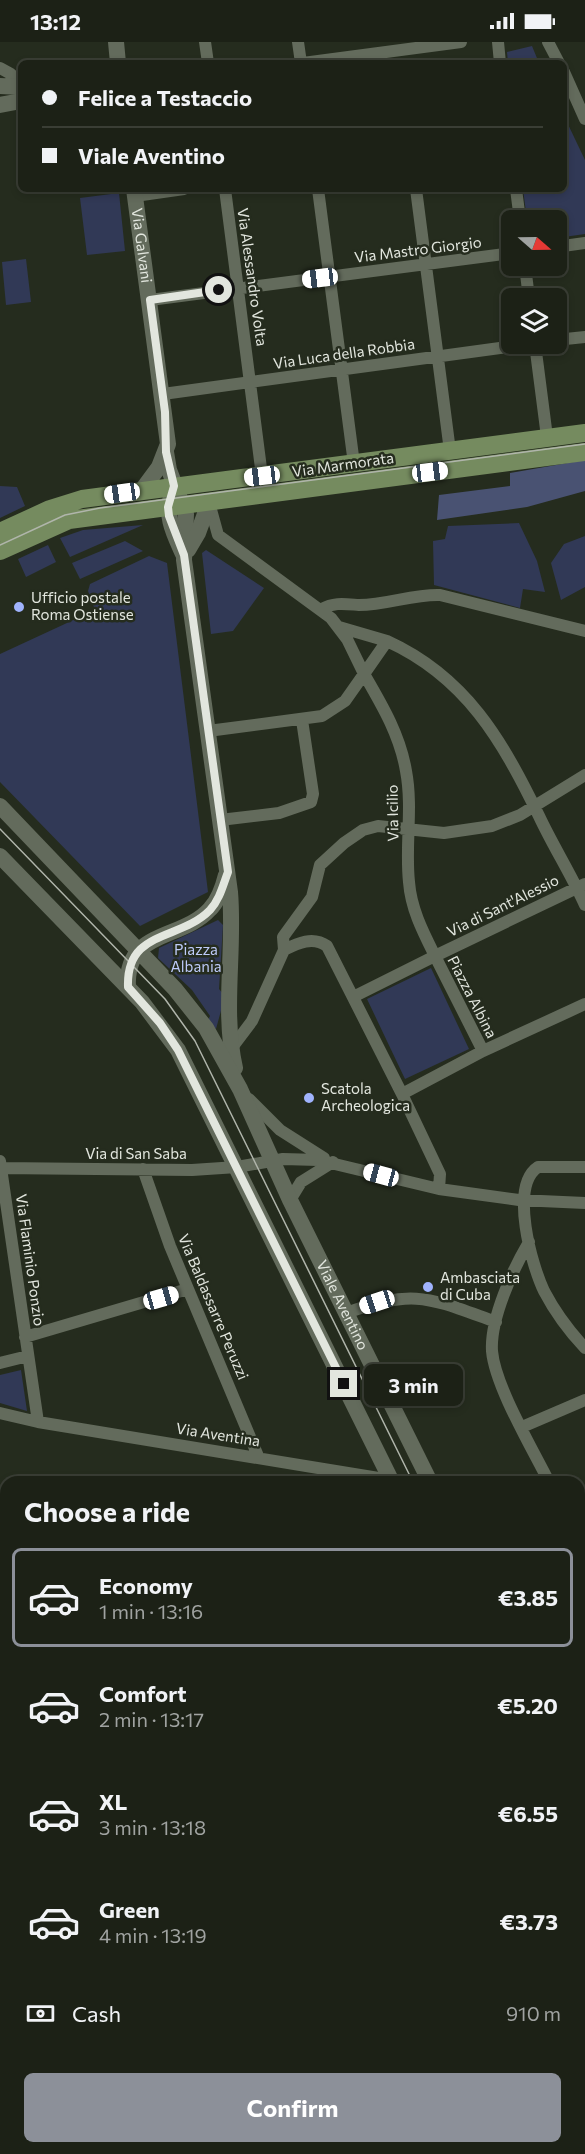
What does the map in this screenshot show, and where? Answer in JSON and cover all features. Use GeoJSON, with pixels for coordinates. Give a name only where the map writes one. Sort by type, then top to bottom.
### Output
{"type":"FeatureCollection","features":[{"type":"Feature","properties":{"kind":"main road"},"geometry":{"type":"LineString","coordinates":[[116,42],[118,60]]}},
{"type":"Feature","properties":{"kind":"main road"},"geometry":{"type":"LineString","coordinates":[[0,105],[18,102]]}},
{"type":"Feature","properties":{"kind":"main road","name":"Via Galvani"},"geometry":{"type":"LineString","coordinates":[[135,192],[163,393],[167,448],[174,495],[187,527],[184,555],[228,872],[232,923],[229,1004],[231,1049]]}},
{"type":"Feature","properties":{"kind":"main road","name":"Via Marmorata"},"geometry":{"type":"LineString","coordinates":[[0,551],[69,520],[262,476],[585,433]]}},
{"type":"Feature","properties":{"kind":"main road"},"geometry":{"type":"LineString","coordinates":[[142,490],[167,448]]}},
{"type":"Feature","properties":{"kind":"main road","name":"Via Marmorata"},"geometry":{"type":"LineString","coordinates":[[0,532],[75,500],[142,490],[209,503],[585,452]]}},
{"type":"Feature","properties":{"kind":"main road"},"geometry":{"type":"LineString","coordinates":[[184,555],[198,533],[209,503]]}},
{"type":"Feature","properties":{"kind":"main road"},"geometry":{"type":"LineString","coordinates":[[0,806],[139,950],[196,1014],[240,1089],[272,1160]]}},
{"type":"Feature","properties":{"kind":"main road"},"geometry":{"type":"LineString","coordinates":[[0,856],[128,987],[160,1023],[178,1050],[393,1476]]}},
{"type":"Feature","properties":{"kind":"main road"},"geometry":{"type":"LineString","coordinates":[[128,987],[129,965],[139,950],[151,941],[207,912],[220,895],[228,872]]}},
{"type":"Feature","properties":{"kind":"main road"},"geometry":{"type":"LineString","coordinates":[[231,1049],[240,1089]]}},
{"type":"Feature","properties":{"kind":"main road","name":"Viale Aventino"},"geometry":{"type":"LineString","coordinates":[[272,1160],[427,1476]]}},
{"type":"Feature","properties":{"kind":"street"},"geometry":{"type":"LineString","coordinates":[[205,42],[208,60]]}},
{"type":"Feature","properties":{"kind":"street"},"geometry":{"type":"LineString","coordinates":[[298,42],[301,60]]}},
{"type":"Feature","properties":{"kind":"street"},"geometry":{"type":"LineString","coordinates":[[319,60],[397,46],[461,42]]}},
{"type":"Feature","properties":{"kind":"street"},"geometry":{"type":"LineString","coordinates":[[498,42],[500,60]]}},
{"type":"Feature","properties":{"kind":"street"},"geometry":{"type":"LineString","coordinates":[[548,42],[557,60]]}},
{"type":"Feature","properties":{"kind":"street"},"geometry":{"type":"LineString","coordinates":[[0,68],[11,75],[11,86]]}},
{"type":"Feature","properties":{"kind":"street"},"geometry":{"type":"LineString","coordinates":[[567,79],[585,119]]}},
{"type":"Feature","properties":{"kind":"street","name":"Via Alessandro Volta"},"geometry":{"type":"LineString","coordinates":[[225,192],[262,476]]}},
{"type":"Feature","properties":{"kind":"street"},"geometry":{"type":"LineString","coordinates":[[318,192],[354,464]]}},
{"type":"Feature","properties":{"kind":"street"},"geometry":{"type":"LineString","coordinates":[[416,192],[450,451]]}},
{"type":"Feature","properties":{"kind":"street"},"geometry":{"type":"LineString","coordinates":[[516,192],[519,210]]}},
{"type":"Feature","properties":{"kind":"street"},"geometry":{"type":"LineString","coordinates":[[567,245],[585,243]]}},
{"type":"Feature","properties":{"kind":"street","name":"Via Mastro Giorgio"},"geometry":{"type":"LineString","coordinates":[[150,300],[501,254]]}},
{"type":"Feature","properties":{"kind":"street"},"geometry":{"type":"LineString","coordinates":[[567,339],[585,337]]}},
{"type":"Feature","properties":{"kind":"street","name":"Via Luca della Robbia"},"geometry":{"type":"LineString","coordinates":[[163,393],[501,348]]}},
{"type":"Feature","properties":{"kind":"street"},"geometry":{"type":"LineString","coordinates":[[536,354],[547,437]]}},
{"type":"Feature","properties":{"kind":"street","name":"Via Icilio"},"geometry":{"type":"LineString","coordinates":[[209,503],[214,529],[223,539],[322,609],[339,627],[388,715],[400,745],[410,801],[410,892],[418,921],[435,956]]}},
{"type":"Feature","properties":{"kind":"street"},"geometry":{"type":"LineString","coordinates":[[322,609],[336,603],[381,604],[423,595],[440,595],[585,631]]}},
{"type":"Feature","properties":{"kind":"street"},"geometry":{"type":"LineString","coordinates":[[339,627],[387,641],[430,665],[468,700],[504,748],[581,886],[585,905]]}},
{"type":"Feature","properties":{"kind":"street"},"geometry":{"type":"LineString","coordinates":[[208,731],[322,716],[340,705],[387,641]]}},
{"type":"Feature","properties":{"kind":"street"},"geometry":{"type":"LineString","coordinates":[[220,820],[279,813],[311,802],[314,794],[302,720]]}},
{"type":"Feature","properties":{"kind":"street"},"geometry":{"type":"LineString","coordinates":[[231,1049],[250,1024],[284,950],[283,937],[312,897],[318,868],[326,858],[357,834],[371,827],[388,825],[444,833],[474,830],[506,821],[535,807],[585,775]]}},
{"type":"Feature","properties":{"kind":"street","name":"Via di Sant'Alessio"},"geometry":{"type":"LineString","coordinates":[[435,956],[581,886]]}},
{"type":"Feature","properties":{"kind":"street"},"geometry":{"type":"LineString","coordinates":[[284,950],[306,941],[324,944],[402,1094],[440,1174],[439,1189]]}},
{"type":"Feature","properties":{"kind":"street","name":"Piazza Albina"},"geometry":{"type":"LineString","coordinates":[[353,997],[435,956],[483,1052],[402,1094]]}},
{"type":"Feature","properties":{"kind":"street"},"geometry":{"type":"LineString","coordinates":[[483,1052],[585,1004]]}},
{"type":"Feature","properties":{"kind":"street"},"geometry":{"type":"LineString","coordinates":[[240,1089],[280,1130],[312,1152],[333,1162],[439,1189],[524,1200],[585,1203]]}},
{"type":"Feature","properties":{"kind":"street","name":"Via di San Saba"},"geometry":{"type":"LineString","coordinates":[[0,1165],[143,1169],[237,1167],[272,1160],[333,1162]]}},
{"type":"Feature","properties":{"kind":"street"},"geometry":{"type":"LineString","coordinates":[[290,1200],[301,1182],[333,1162]]}},
{"type":"Feature","properties":{"kind":"street","name":"Via Flaminio Ponzio"},"geometry":{"type":"LineString","coordinates":[[0,1165],[38,1422]]}},
{"type":"Feature","properties":{"kind":"street"},"geometry":{"type":"LineString","coordinates":[[585,1167],[536,1168],[528,1178],[524,1200],[535,1268],[547,1297],[567,1328],[585,1348]]}},
{"type":"Feature","properties":{"kind":"street","name":"Via Baldassarre Peruzzi"},"geometry":{"type":"LineString","coordinates":[[143,1169],[188,1289],[258,1456]]}},
{"type":"Feature","properties":{"kind":"street"},"geometry":{"type":"LineString","coordinates":[[529,1242],[516,1266],[496,1322],[492,1346],[494,1361],[546,1476]]}},
{"type":"Feature","properties":{"kind":"street"},"geometry":{"type":"LineString","coordinates":[[26,1337],[188,1289]]}},
{"type":"Feature","properties":{"kind":"street"},"geometry":{"type":"LineString","coordinates":[[346,1313],[386,1300],[414,1297],[438,1302],[496,1322]]}},
{"type":"Feature","properties":{"kind":"street"},"geometry":{"type":"LineString","coordinates":[[0,1363],[28,1356]]}},
{"type":"Feature","properties":{"kind":"street"},"geometry":{"type":"LineString","coordinates":[[522,1427],[585,1400]]}},
{"type":"Feature","properties":{"kind":"street","name":"Via Aventina"},"geometry":{"type":"LineString","coordinates":[[0,1413],[38,1422],[258,1456],[364,1476]]}},
{"type":"Feature","properties":{"kind":"green space"},"geometry":{"type":"Polygon","coordinates":[[[532,46],[538,60],[508,60],[507,52],[532,46]]]}},
{"type":"Feature","properties":{"kind":"green space"},"geometry":{"type":"Polygon","coordinates":[[[567,122],[585,160],[585,234],[567,237],[567,210],[526,210],[523,192],[567,192],[567,122]]]}},
{"type":"Feature","properties":{"kind":"green space"},"geometry":{"type":"Polygon","coordinates":[[[119,193],[125,251],[87,255],[80,198],[119,193]]]}},
{"type":"Feature","properties":{"kind":"green space"},"geometry":{"type":"Polygon","coordinates":[[[26,259],[31,302],[6,305],[2,262],[26,259]]]}},
{"type":"Feature","properties":{"kind":"green space"},"geometry":{"type":"Polygon","coordinates":[[[0,486],[17,487],[25,506],[0,518],[0,486]]]}},
{"type":"Feature","properties":{"kind":"green space"},"geometry":{"type":"Polygon","coordinates":[[[519,523],[537,561],[545,592],[523,589],[520,608],[434,585],[433,541],[445,539],[448,526],[519,523]]]}},
{"type":"Feature","properties":{"kind":"green space"},"geometry":{"type":"Polygon","coordinates":[[[143,525],[70,557],[60,538],[83,530],[143,525]]]}},
{"type":"Feature","properties":{"kind":"green space"},"geometry":{"type":"Polygon","coordinates":[[[585,536],[585,587],[561,600],[551,563],[564,544],[585,536]]]}},
{"type":"Feature","properties":{"kind":"green space"},"geometry":{"type":"Polygon","coordinates":[[[125,541],[143,551],[80,579],[72,563],[125,541]]]}},
{"type":"Feature","properties":{"kind":"green space"},"geometry":{"type":"Polygon","coordinates":[[[48,545],[56,562],[26,577],[18,559],[48,545]]]}},
{"type":"Feature","properties":{"kind":"green space"},"geometry":{"type":"Polygon","coordinates":[[[206,550],[264,588],[233,631],[211,634],[202,553],[206,550]]]}},
{"type":"Feature","properties":{"kind":"green space"},"geometry":{"type":"Polygon","coordinates":[[[149,556],[167,563],[208,892],[140,926],[0,782],[0,654],[95,610],[88,591],[90,584],[149,556]]]}},
{"type":"Feature","properties":{"kind":"green space","name":"Piazza Albania"},"geometry":{"type":"Polygon","coordinates":[[[218,920],[223,925],[219,989],[225,996],[216,1029],[208,1020],[210,1016],[192,990],[158,958],[159,948],[218,920]]]}},
{"type":"Feature","properties":{"kind":"green space"},"geometry":{"type":"Polygon","coordinates":[[[431,968],[469,1049],[405,1079],[367,999],[431,968]]]}},
{"type":"Feature","properties":{"kind":"green space"},"geometry":{"type":"Polygon","coordinates":[[[21,1370],[27,1411],[0,1403],[0,1375],[21,1370]]]}},
{"type":"Feature","properties":{"kind":"shaded area"},"geometry":{"type":"Polygon","coordinates":[[[585,460],[585,491],[527,507],[437,520],[439,495],[510,486],[510,473],[585,460]]]}},
{"type":"Feature","properties":{"kind":"tram line"},"geometry":{"type":"LineString","coordinates":[[0,545],[65,515],[100,508],[585,444]]}},
{"type":"Feature","properties":{"kind":"tram line"},"geometry":{"type":"LineString","coordinates":[[0,829],[165,999],[195,1041],[410,1476]]}},
{"type":"Feature","properties":{"kind":"place","name":"Ufficio postale Roma Ostiense"},"geometry":{"type":"Point","coordinates":[19,607]}},
{"type":"Feature","properties":{"kind":"place","name":"Scatola Archeologica"},"geometry":{"type":"Point","coordinates":[309,1098]}},
{"type":"Feature","properties":{"kind":"place","name":"Ambasciata di Cuba"},"geometry":{"type":"Point","coordinates":[428,1287]}},
{"type":"Feature","properties":{"kind":"route"},"geometry":{"type":"LineString","coordinates":[[219,290],[150,300],[165,412],[168,444],[166,452],[174,486],[168,507],[170,524],[184,555],[228,872],[216,903],[207,912],[151,941],[139,950],[129,965],[128,987],[160,1023],[178,1050],[344,1384]]}}]}
